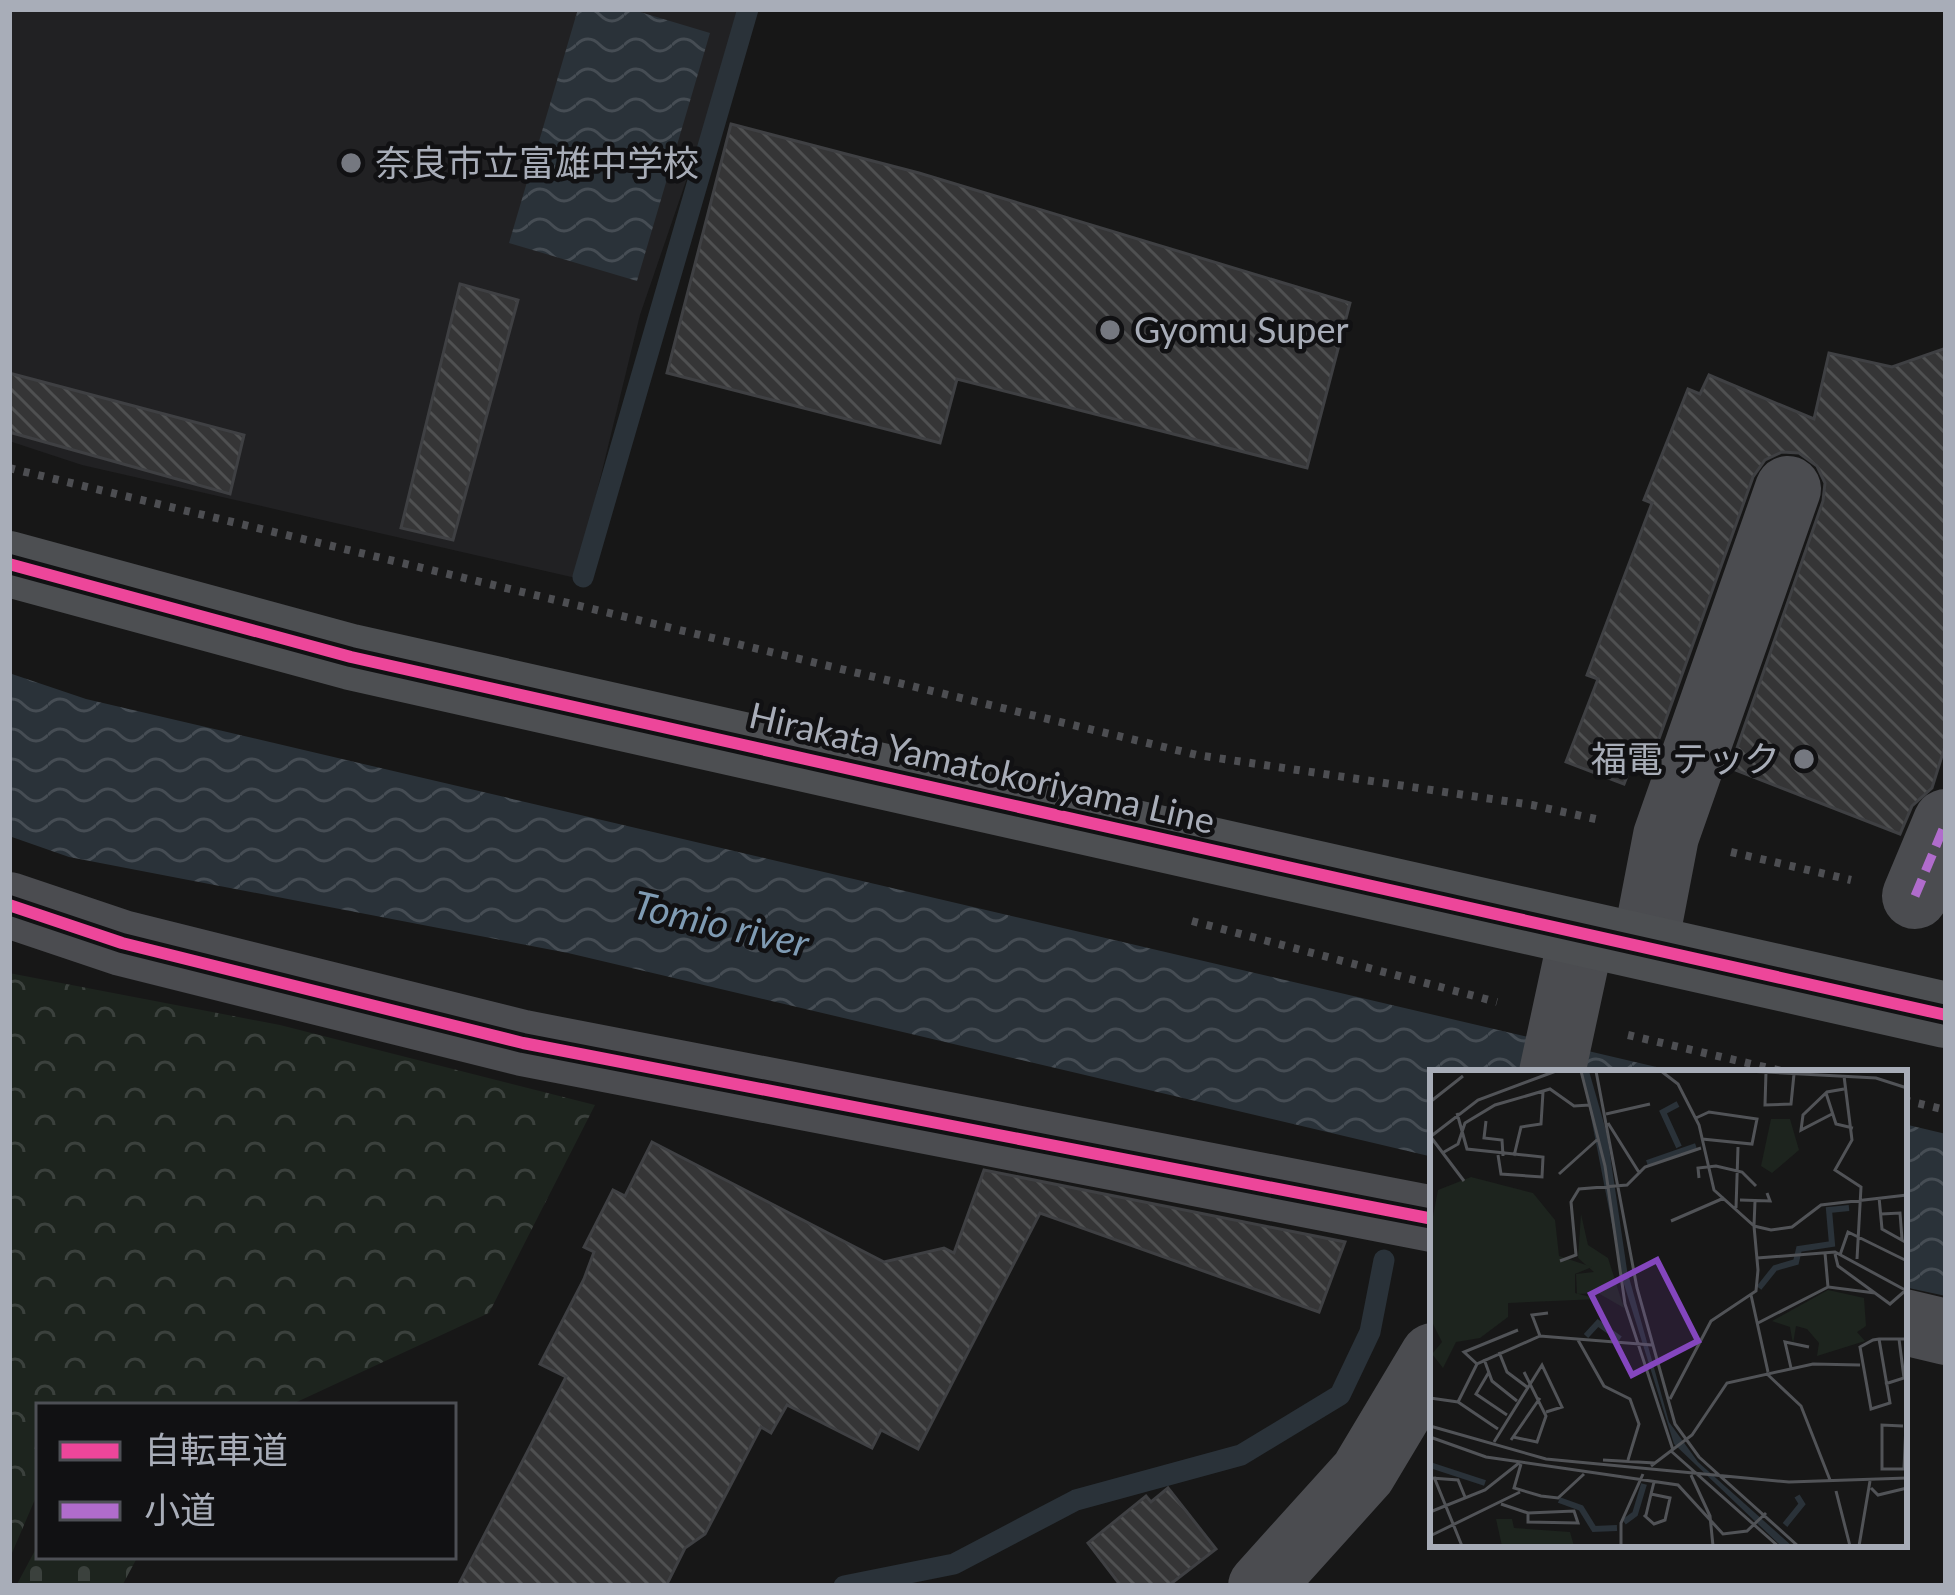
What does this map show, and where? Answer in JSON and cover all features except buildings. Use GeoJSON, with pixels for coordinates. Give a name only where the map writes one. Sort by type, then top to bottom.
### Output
{"type":"FeatureCollection","features":[{"type":"Feature","properties":{"kind":"main road","name":"Hirakata Yamatokoriyama Line"},"geometry":{"type":"LineString","coordinates":[[9,564],[351,657],[1946,1015]]}},
{"type":"Feature","properties":{"kind":"street"},"geometry":{"type":"LineString","coordinates":[[1645,945],[1666,836],[1788,489]]}},
{"type":"Feature","properties":{"kind":"street"},"geometry":{"type":"LineString","coordinates":[[1916,896],[1946,822]]}},
{"type":"Feature","properties":{"kind":"street"},"geometry":{"type":"LineString","coordinates":[[9,905],[122,943],[523,1043],[1430,1218]]}},
{"type":"Feature","properties":{"kind":"street"},"geometry":{"type":"LineString","coordinates":[[1559,1047],[1582,934]]}},
{"type":"Feature","properties":{"kind":"street"},"geometry":{"type":"LineString","coordinates":[[1907,1323],[1946,1332]]}},
{"type":"Feature","properties":{"kind":"street"},"geometry":{"type":"LineString","coordinates":[[1261,1586],[1363,1473],[1430,1361]]}},
{"type":"Feature","properties":{"kind":"path"},"geometry":{"type":"LineString","coordinates":[[9,468],[1197,755],[1532,805],[1916,896]]}},
{"type":"Feature","properties":{"kind":"path"},"geometry":{"type":"LineString","coordinates":[[1907,1101],[1946,1110]]}},
{"type":"Feature","properties":{"kind":"shaded area","name":"奈良市立富雄中学校"},"geometry":{"type":"Polygon","coordinates":[[[9,9],[745,9],[640,315],[576,578],[82,465],[9,441],[9,9]]]}},
{"type":"Feature","properties":{"kind":"green space"},"geometry":{"type":"Polygon","coordinates":[[[9,973],[280,1025],[595,1105],[489,1313],[294,1403],[36,1403],[36,1497],[9,1560],[9,973]]]}},
{"type":"Feature","properties":{"kind":"green space"},"geometry":{"type":"Polygon","coordinates":[[[36,1549],[36,1559],[136,1559],[122,1586],[16,1586],[36,1549]]]}},
{"type":"Feature","properties":{"kind":"water"},"geometry":{"type":"Polygon","coordinates":[[[578,9],[630,9],[710,33],[637,281],[509,243],[578,9]]]}},
{"type":"Feature","properties":{"kind":"water","name":"Tomio river"},"geometry":{"type":"Polygon","coordinates":[[[9,673],[86,699],[1669,1070],[1430,1070],[1430,1156],[568,953],[69,857],[9,836],[9,673]]]}},
{"type":"Feature","properties":{"kind":"water"},"geometry":{"type":"Polygon","coordinates":[[[1907,1125],[1946,1134],[1946,1296],[1907,1288],[1907,1125]]]}},
{"type":"Feature","properties":{"kind":"waterway"},"geometry":{"type":"LineString","coordinates":[[583,577],[748,9]]}},
{"type":"Feature","properties":{"kind":"waterway"},"geometry":{"type":"LineString","coordinates":[[844,1586],[954,1564],[1076,1500],[1241,1455],[1340,1395],[1370,1332],[1384,1260]]}},
{"type":"Feature","properties":{"kind":"marked path"},"geometry":{"type":"LineString","coordinates":[[1915,896],[1946,822]]}},
{"type":"Feature","properties":{"kind":"cycle path"},"geometry":{"type":"LineString","coordinates":[[9,564],[351,657],[1946,1015]]}},
{"type":"Feature","properties":{"kind":"cycle path"},"geometry":{"type":"LineString","coordinates":[[9,905],[122,943],[523,1043],[1430,1218]]}},
{"type":"Feature","properties":{"kind":"place","name":"奈良市立富雄中学校"},"geometry":{"type":"Point","coordinates":[351,163]}},
{"type":"Feature","properties":{"kind":"place","name":"Gyomu Super"},"geometry":{"type":"Point","coordinates":[1110,330]}},
{"type":"Feature","properties":{"kind":"place","name":"福電 テック"},"geometry":{"type":"Point","coordinates":[1804,759]}}]}
